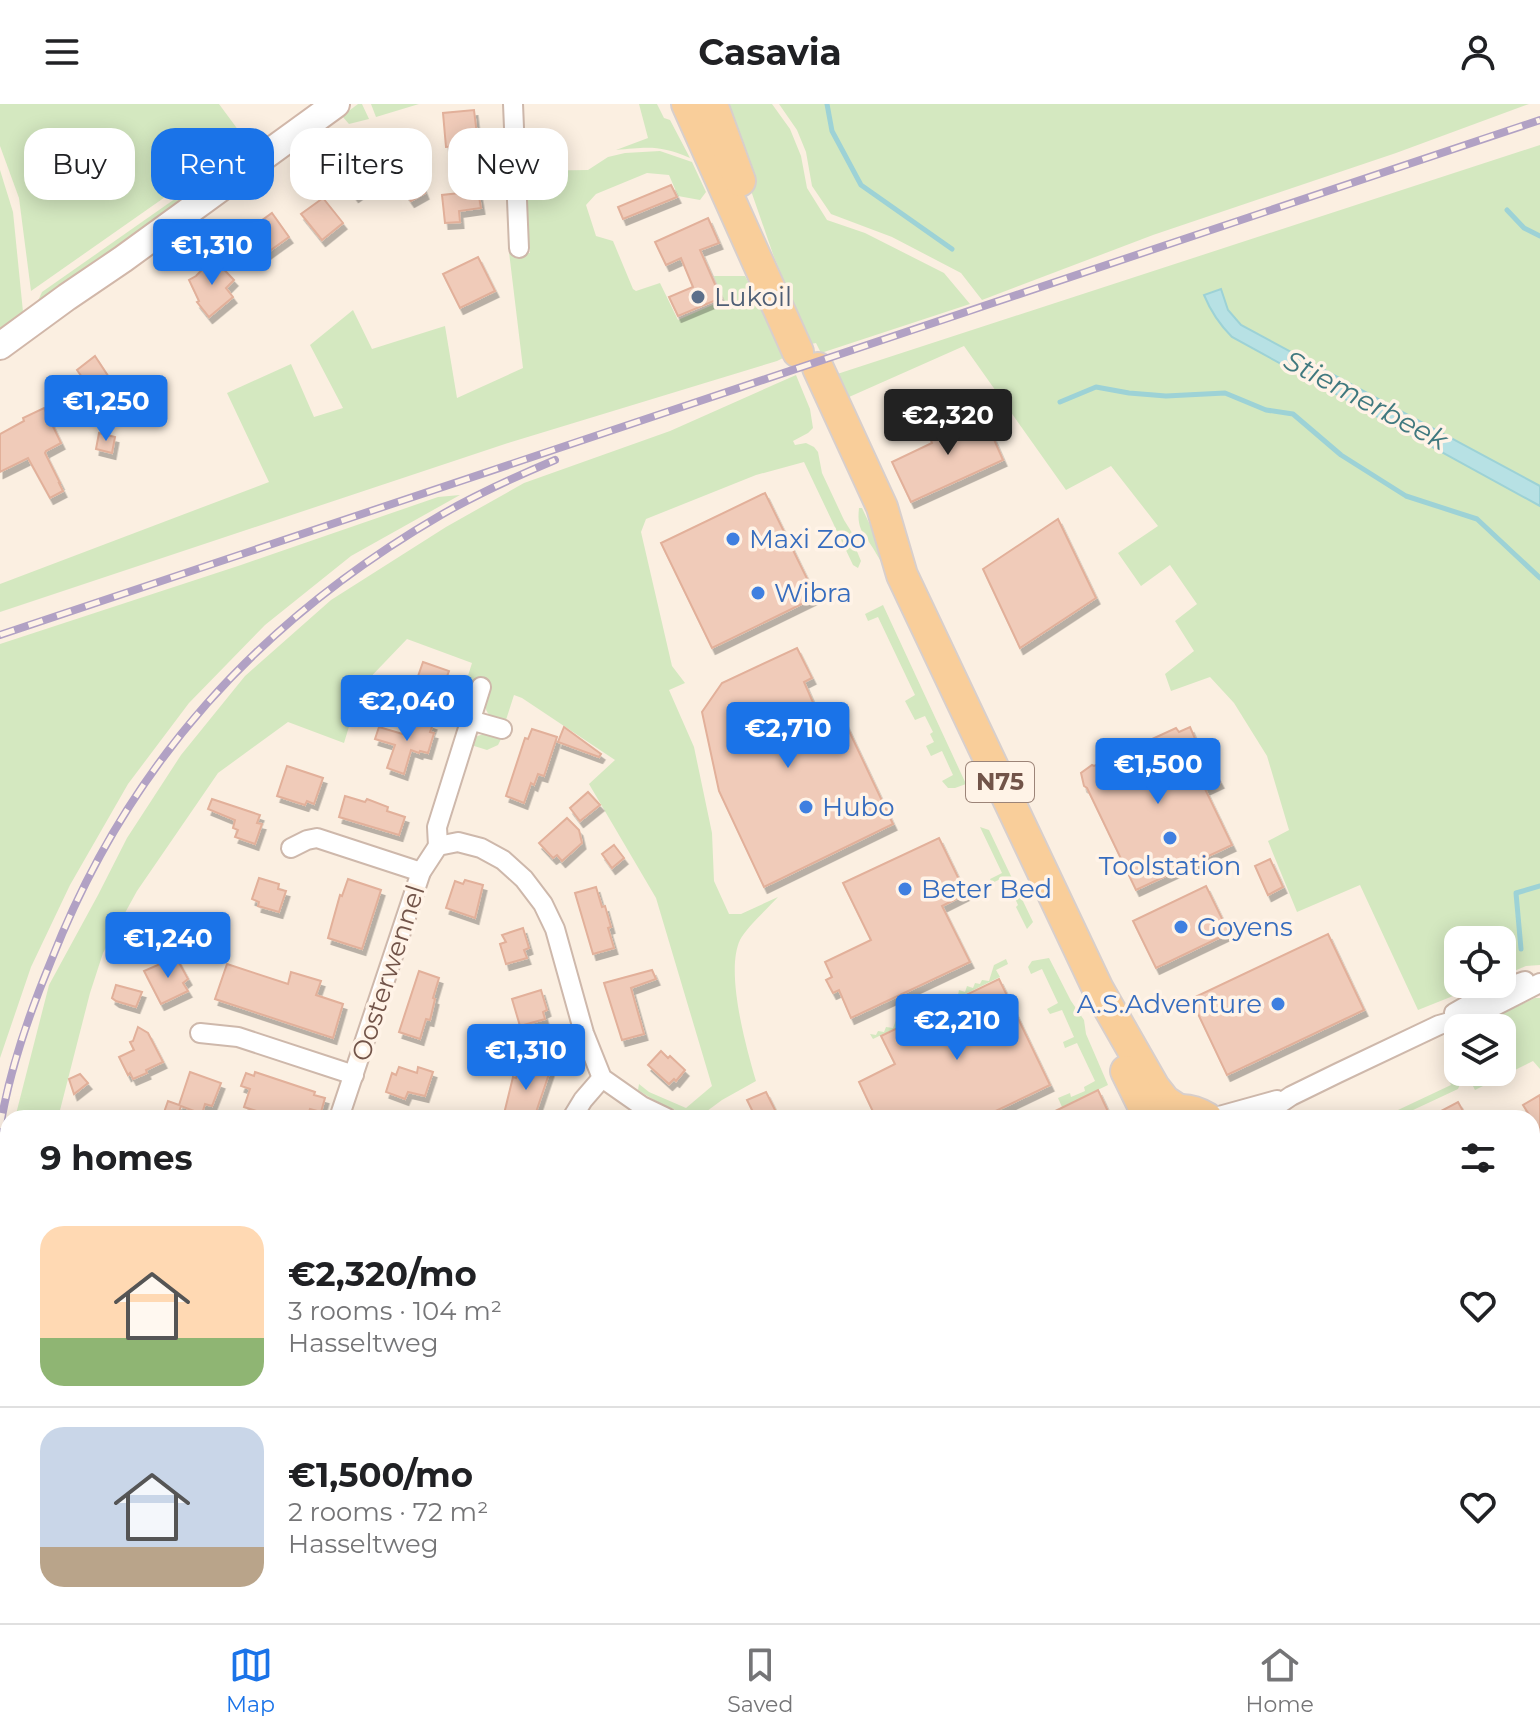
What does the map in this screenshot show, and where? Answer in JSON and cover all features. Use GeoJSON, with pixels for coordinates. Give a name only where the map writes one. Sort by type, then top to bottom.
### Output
{"type":"FeatureCollection","features":[{"type":"Feature","properties":{"kind":"main road","name":"N75"},"geometry":{"type":"LineString","coordinates":[[687,104],[808,360],[882,507],[902,575],[1098,989],[1165,1101],[1162,1110]]}},
{"type":"Feature","properties":{"kind":"main road","name":"N75"},"geometry":{"type":"LineString","coordinates":[[712,104],[808,360]]}},
{"type":"Feature","properties":{"kind":"street"},"geometry":{"type":"LineString","coordinates":[[0,346],[336,104]]}},
{"type":"Feature","properties":{"kind":"street"},"geometry":{"type":"LineString","coordinates":[[513,104],[519,248]]}},
{"type":"Feature","properties":{"kind":"street","name":"Oosterwennel"},"geometry":{"type":"LineString","coordinates":[[342,1110],[421,872],[438,846],[437,827],[481,687]]}},
{"type":"Feature","properties":{"kind":"street"},"geometry":{"type":"LineString","coordinates":[[470,720],[502,729]]}},
{"type":"Feature","properties":{"kind":"street","name":"Oosterwennel"},"geometry":{"type":"LineString","coordinates":[[291,848],[317,838],[421,872]]}},
{"type":"Feature","properties":{"kind":"street"},"geometry":{"type":"LineString","coordinates":[[438,846],[458,842],[481,848],[503,860],[524,879],[543,904],[555,929],[584,1033],[602,1078],[650,1110]]}},
{"type":"Feature","properties":{"kind":"street"},"geometry":{"type":"LineString","coordinates":[[1271,1110],[1291,1096],[1439,1025],[1487,994],[1518,982],[1540,981]]}},
{"type":"Feature","properties":{"kind":"street","name":"Oosterwennel"},"geometry":{"type":"LineString","coordinates":[[200,1033],[238,1037],[354,1075]]}},
{"type":"Feature","properties":{"kind":"street"},"geometry":{"type":"LineString","coordinates":[[577,1110],[602,1078]]}},
{"type":"Feature","properties":{"kind":"street"},"geometry":{"type":"LineString","coordinates":[[1239,1110],[1291,1096]]}},
{"type":"Feature","properties":{"kind":"green space"},"geometry":{"type":"Polygon","coordinates":[[[0,104],[219,104],[237,128],[151,128],[151,200],[161,200],[31,291],[19,198],[0,146],[0,104]]]}},
{"type":"Feature","properties":{"kind":"green space"},"geometry":{"type":"Polygon","coordinates":[[[362,104],[369,119],[349,124],[342,116],[362,104]]]}},
{"type":"Feature","properties":{"kind":"green space"},"geometry":{"type":"Polygon","coordinates":[[[371,104],[419,104],[376,117],[371,104]]]}},
{"type":"Feature","properties":{"kind":"green space"},"geometry":{"type":"Polygon","coordinates":[[[639,104],[657,104],[664,118],[670,120],[690,158],[654,148],[616,150],[648,138],[639,104]]]}},
{"type":"Feature","properties":{"kind":"green space"},"geometry":{"type":"Polygon","coordinates":[[[721,104],[772,104],[790,129],[801,156],[807,188],[827,220],[865,233],[944,273],[970,304],[821,353],[816,343],[811,344],[774,257],[721,104]]]}},
{"type":"Feature","properties":{"kind":"green space"},"geometry":{"type":"Polygon","coordinates":[[[779,104],[1529,104],[1396,153],[1153,235],[982,300],[961,273],[892,237],[831,214],[812,186],[806,152],[797,130],[779,104]]]}},
{"type":"Feature","properties":{"kind":"green space"},"geometry":{"type":"Polygon","coordinates":[[[1540,145],[1540,965],[1516,970],[1516,926],[1444,926],[1444,998],[1448,998],[1418,1010],[1360,885],[1297,912],[1268,841],[1289,830],[1267,756],[1234,703],[1210,677],[1171,691],[1165,674],[1194,651],[1175,621],[1197,604],[1170,565],[1141,586],[1118,553],[1158,526],[1111,466],[1066,490],[964,346],[840,401],[828,377],[1540,145]]]}},
{"type":"Feature","properties":{"kind":"green space"},"geometry":{"type":"Polygon","coordinates":[[[660,151],[692,162],[706,192],[700,200],[678,196],[669,175],[647,173],[596,194],[586,205],[596,236],[613,241],[633,289],[636,291],[660,283],[678,320],[724,300],[714,276],[745,276],[787,356],[508,443],[0,612],[0,584],[269,482],[227,393],[291,364],[314,417],[343,408],[310,345],[353,310],[372,349],[445,326],[457,398],[523,368],[509,252],[530,253],[525,200],[568,200],[568,170],[588,170],[608,157],[660,151]]]}},
{"type":"Feature","properties":{"kind":"green space"},"geometry":{"type":"Polygon","coordinates":[[[0,170],[13,212],[23,312],[0,328],[0,170]]]}},
{"type":"Feature","properties":{"kind":"green space"},"geometry":{"type":"Polygon","coordinates":[[[173,200],[190,200],[33,312],[42,292],[173,200]]]}},
{"type":"Feature","properties":{"kind":"green space"},"geometry":{"type":"Polygon","coordinates":[[[796,375],[810,409],[813,428],[793,441],[795,445],[806,443],[818,452],[822,473],[854,536],[861,561],[858,568],[853,565],[804,462],[756,475],[646,519],[641,532],[672,666],[685,683],[669,690],[694,747],[712,833],[714,881],[729,914],[741,914],[778,897],[743,935],[736,954],[739,1010],[756,1081],[708,1110],[676,1110],[638,1090],[639,1084],[649,1092],[686,1108],[712,1086],[656,898],[589,784],[615,760],[514,695],[505,723],[493,718],[485,707],[488,689],[466,682],[472,663],[407,639],[361,687],[344,743],[288,722],[218,773],[137,891],[103,953],[60,1110],[17,1110],[49,985],[127,838],[181,755],[245,676],[331,600],[446,527],[524,483],[670,431],[796,375]]]}},
{"type":"Feature","properties":{"kind":"green space"},"geometry":{"type":"Polygon","coordinates":[[[460,495],[351,556],[265,625],[189,703],[128,784],[70,885],[31,967],[0,1058],[0,644],[438,497],[460,495]]]}},
{"type":"Feature","properties":{"kind":"green space"},"geometry":{"type":"Polygon","coordinates":[[[859,508],[862,508],[894,576],[889,578],[863,533],[859,508]]]}},
{"type":"Feature","properties":{"kind":"green space"},"geometry":{"type":"Polygon","coordinates":[[[883,605],[966,784],[948,788],[942,781],[953,775],[942,751],[931,756],[926,746],[934,742],[930,734],[933,732],[925,716],[915,720],[905,701],[915,695],[878,617],[868,621],[865,614],[883,605]]]}},
{"type":"Feature","properties":{"kind":"green space"},"geometry":{"type":"Polygon","coordinates":[[[486,733],[502,737],[498,745],[487,750],[471,745],[475,737],[486,733]]]}},
{"type":"Feature","properties":{"kind":"green space"},"geometry":{"type":"Polygon","coordinates":[[[980,827],[989,830],[1033,922],[1027,929],[1005,877],[992,883],[990,879],[1002,873],[980,827]]]}},
{"type":"Feature","properties":{"kind":"green space"},"geometry":{"type":"Polygon","coordinates":[[[1049,958],[1084,1020],[1086,1034],[1108,1085],[1062,1107],[1058,1098],[1085,1091],[1084,1087],[1095,1081],[1077,1043],[1065,1048],[1063,1042],[1074,1037],[1062,1010],[1050,1014],[1047,1009],[1058,1003],[1042,969],[1031,974],[1028,967],[1032,961],[1049,958]]]}},
{"type":"Feature","properties":{"kind":"green space"},"geometry":{"type":"Polygon","coordinates":[[[1006,959],[1008,964],[996,970],[1000,977],[873,1039],[870,1034],[884,1032],[886,1027],[893,1028],[896,1020],[903,1022],[905,1016],[910,1018],[913,1013],[919,1014],[927,1006],[933,1008],[935,1003],[941,1004],[944,998],[950,999],[951,994],[958,995],[959,990],[965,992],[967,986],[973,988],[975,983],[989,981],[994,965],[1006,959]]]}},
{"type":"Feature","properties":{"kind":"green space"},"geometry":{"type":"Polygon","coordinates":[[[1540,998],[1540,1069],[1533,1061],[1516,1070],[1516,1014],[1501,1014],[1540,998]]]}},
{"type":"Feature","properties":{"kind":"green space"},"geometry":{"type":"Polygon","coordinates":[[[1449,1086],[1459,1086],[1413,1110],[1398,1110],[1449,1086]]]}},
{"type":"Feature","properties":{"kind":"water","name":"Stiemerbeek"},"geometry":{"type":"Polygon","coordinates":[[[1221,289],[1228,310],[1241,325],[1540,486],[1540,506],[1232,337],[1216,318],[1204,295],[1221,289]]]}},
{"type":"Feature","properties":{"kind":"building"},"geometry":{"type":"Polygon","coordinates":[[[474,110],[476,128],[448,128],[446,147],[443,113],[474,110]]]}},
{"type":"Feature","properties":{"kind":"building"},"geometry":{"type":"Polygon","coordinates":[[[671,185],[677,197],[623,219],[618,207],[671,185]]]}},
{"type":"Feature","properties":{"kind":"building"},"geometry":{"type":"Polygon","coordinates":[[[448,194],[448,200],[480,200],[481,208],[459,211],[460,222],[445,223],[442,195],[448,194]]]}},
{"type":"Feature","properties":{"kind":"building"},"geometry":{"type":"Polygon","coordinates":[[[325,200],[343,223],[322,240],[301,214],[325,200]]]}},
{"type":"Feature","properties":{"kind":"building"},"geometry":{"type":"Polygon","coordinates":[[[272,213],[289,237],[257,260],[240,236],[272,213]]]}},
{"type":"Feature","properties":{"kind":"building"},"geometry":{"type":"Polygon","coordinates":[[[708,218],[719,243],[700,250],[721,298],[678,316],[669,297],[693,287],[681,258],[666,265],[655,242],[708,218]]]}},
{"type":"Feature","properties":{"kind":"building"},"geometry":{"type":"Polygon","coordinates":[[[478,257],[495,291],[460,308],[443,274],[478,257]]]}},
{"type":"Feature","properties":{"kind":"building"},"geometry":{"type":"Polygon","coordinates":[[[213,258],[234,280],[226,288],[233,297],[209,317],[197,302],[189,280],[213,258]]]}},
{"type":"Feature","properties":{"kind":"building"},"geometry":{"type":"Polygon","coordinates":[[[95,356],[114,385],[95,399],[77,370],[95,356]]]}},
{"type":"Feature","properties":{"kind":"building"},"geometry":{"type":"Polygon","coordinates":[[[44,408],[61,443],[45,453],[63,491],[50,498],[28,458],[0,472],[0,434],[44,408]]]}},
{"type":"Feature","properties":{"kind":"building"},"geometry":{"type":"Polygon","coordinates":[[[972,413],[976,423],[985,419],[1003,460],[911,502],[892,462],[932,443],[928,433],[972,413]]]}},
{"type":"Feature","properties":{"kind":"building"},"geometry":{"type":"Polygon","coordinates":[[[99,433],[115,437],[112,453],[96,449],[99,433]]]}},
{"type":"Feature","properties":{"kind":"building"},"geometry":{"type":"Polygon","coordinates":[[[765,493],[816,597],[712,648],[661,543],[765,493]]]}},
{"type":"Feature","properties":{"kind":"building"},"geometry":{"type":"Polygon","coordinates":[[[1058,519],[1096,598],[1020,648],[983,569],[1058,519]]]}},
{"type":"Feature","properties":{"kind":"building","name":"Hubo"},"geometry":{"type":"Polygon","coordinates":[[[797,648],[812,678],[804,682],[821,721],[840,712],[893,824],[764,887],[719,791],[702,712],[722,683],[797,648]]]}},
{"type":"Feature","properties":{"kind":"building"},"geometry":{"type":"Polygon","coordinates":[[[423,662],[449,671],[446,679],[451,680],[445,699],[419,690],[423,681],[417,679],[423,662]]]}},
{"type":"Feature","properties":{"kind":"building"},"geometry":{"type":"Polygon","coordinates":[[[412,717],[433,724],[430,732],[434,733],[428,753],[411,750],[404,774],[387,768],[395,745],[375,739],[379,727],[406,735],[412,717]]]}},
{"type":"Feature","properties":{"kind":"building"},"geometry":{"type":"Polygon","coordinates":[[[564,727],[601,754],[599,757],[558,742],[564,727]]]}},
{"type":"Feature","properties":{"kind":"building"},"geometry":{"type":"Polygon","coordinates":[[[1190,727],[1220,782],[1205,789],[1232,845],[1136,890],[1084,786],[1081,773],[1092,765],[1108,760],[1109,756],[1113,757],[1176,728],[1179,732],[1190,727]]]}},
{"type":"Feature","properties":{"kind":"building"},"geometry":{"type":"Polygon","coordinates":[[[532,729],[557,737],[544,776],[538,774],[534,785],[531,783],[524,803],[506,796],[525,738],[528,739],[532,729]]]}},
{"type":"Feature","properties":{"kind":"building"},"geometry":{"type":"Polygon","coordinates":[[[287,766],[323,778],[314,804],[307,801],[305,805],[277,796],[287,766]]]}},
{"type":"Feature","properties":{"kind":"building"},"geometry":{"type":"Polygon","coordinates":[[[588,792],[600,805],[580,821],[570,808],[588,792]]]}},
{"type":"Feature","properties":{"kind":"building"},"geometry":{"type":"Polygon","coordinates":[[[345,796],[365,802],[367,799],[405,817],[399,835],[339,817],[345,796]]]}},
{"type":"Feature","properties":{"kind":"building"},"geometry":{"type":"Polygon","coordinates":[[[212,799],[260,815],[257,823],[262,824],[255,844],[235,837],[238,830],[233,828],[235,820],[208,809],[212,799]]]}},
{"type":"Feature","properties":{"kind":"building"},"geometry":{"type":"Polygon","coordinates":[[[567,818],[579,830],[582,843],[562,861],[557,855],[553,858],[539,843],[567,818]]]}},
{"type":"Feature","properties":{"kind":"building"},"geometry":{"type":"Polygon","coordinates":[[[939,838],[966,894],[942,906],[970,962],[851,1018],[839,990],[833,993],[826,980],[832,977],[825,962],[871,940],[843,883],[939,838]]]}},
{"type":"Feature","properties":{"kind":"building"},"geometry":{"type":"Polygon","coordinates":[[[614,845],[624,858],[612,868],[602,854],[614,845]]]}},
{"type":"Feature","properties":{"kind":"building"},"geometry":{"type":"Polygon","coordinates":[[[1270,859],[1283,887],[1268,895],[1255,866],[1270,859]]]}},
{"type":"Feature","properties":{"kind":"building"},"geometry":{"type":"Polygon","coordinates":[[[259,878],[279,884],[278,889],[286,891],[279,912],[258,906],[259,902],[252,899],[259,878]]]}},
{"type":"Feature","properties":{"kind":"building"},"geometry":{"type":"Polygon","coordinates":[[[348,879],[381,890],[362,949],[328,938],[340,895],[348,879]]]}},
{"type":"Feature","properties":{"kind":"building"},"geometry":{"type":"Polygon","coordinates":[[[465,880],[483,885],[475,918],[446,908],[455,881],[463,884],[465,880]]]}},
{"type":"Feature","properties":{"kind":"building","name":"Goyens"},"geometry":{"type":"Polygon","coordinates":[[[1206,886],[1229,933],[1156,968],[1133,921],[1206,886]]]}},
{"type":"Feature","properties":{"kind":"building"},"geometry":{"type":"Polygon","coordinates":[[[596,887],[602,907],[605,906],[614,948],[593,954],[575,893],[596,887]]]}},
{"type":"Feature","properties":{"kind":"building"},"geometry":{"type":"Polygon","coordinates":[[[523,928],[529,948],[524,950],[527,958],[506,964],[500,944],[506,942],[502,935],[523,928]]]}},
{"type":"Feature","properties":{"kind":"building","name":"A.S.Adventure"},"geometry":{"type":"Polygon","coordinates":[[[1328,934],[1364,1010],[1227,1075],[1191,999],[1328,934]]]}},
{"type":"Feature","properties":{"kind":"building"},"geometry":{"type":"Polygon","coordinates":[[[176,957],[188,979],[183,983],[188,991],[161,1004],[144,971],[176,957]]]}},
{"type":"Feature","properties":{"kind":"building"},"geometry":{"type":"Polygon","coordinates":[[[227,964],[288,984],[291,972],[321,981],[316,995],[343,1004],[333,1038],[215,999],[227,964]]]}},
{"type":"Feature","properties":{"kind":"building"},"geometry":{"type":"Polygon","coordinates":[[[652,970],[656,979],[631,988],[644,1034],[622,1040],[604,983],[652,970]]]}},
{"type":"Feature","properties":{"kind":"building"},"geometry":{"type":"Polygon","coordinates":[[[419,971],[439,978],[430,1020],[426,1019],[420,1039],[399,1032],[419,971]]]}},
{"type":"Feature","properties":{"kind":"building"},"geometry":{"type":"Polygon","coordinates":[[[999,979],[1050,1085],[998,1110],[872,1110],[859,1082],[895,1064],[881,1036],[999,979]]]}},
{"type":"Feature","properties":{"kind":"building"},"geometry":{"type":"Polygon","coordinates":[[[116,985],[142,992],[136,1007],[112,998],[116,985]]]}},
{"type":"Feature","properties":{"kind":"building"},"geometry":{"type":"Polygon","coordinates":[[[541,990],[547,1010],[543,1012],[545,1019],[520,1026],[512,999],[541,990]]]}},
{"type":"Feature","properties":{"kind":"building"},"geometry":{"type":"Polygon","coordinates":[[[138,1027],[148,1033],[163,1062],[133,1079],[119,1057],[134,1050],[130,1042],[138,1027]]]}},
{"type":"Feature","properties":{"kind":"building"},"geometry":{"type":"Polygon","coordinates":[[[661,1051],[685,1070],[669,1084],[648,1065],[661,1051]]]}},
{"type":"Feature","properties":{"kind":"building"},"geometry":{"type":"Polygon","coordinates":[[[521,1062],[550,1071],[537,1110],[505,1110],[513,1077],[516,1078],[521,1062]]]}},
{"type":"Feature","properties":{"kind":"building"},"geometry":{"type":"Polygon","coordinates":[[[399,1067],[417,1073],[418,1067],[433,1072],[425,1096],[408,1092],[405,1099],[386,1092],[392,1073],[396,1075],[399,1067]]]}},
{"type":"Feature","properties":{"kind":"building"},"geometry":{"type":"Polygon","coordinates":[[[190,1072],[221,1083],[212,1106],[205,1104],[203,1110],[181,1106],[180,1110],[165,1110],[168,1101],[179,1105],[190,1072]]]}},
{"type":"Feature","properties":{"kind":"building"},"geometry":{"type":"Polygon","coordinates":[[[255,1072],[315,1092],[314,1095],[325,1098],[322,1110],[253,1110],[244,1107],[250,1089],[241,1086],[246,1073],[254,1076],[255,1072]]]}},
{"type":"Feature","properties":{"kind":"building"},"geometry":{"type":"Polygon","coordinates":[[[80,1074],[88,1083],[74,1094],[69,1079],[80,1074]]]}},
{"type":"Feature","properties":{"kind":"building"},"geometry":{"type":"Polygon","coordinates":[[[1098,1090],[1107,1110],[1057,1110],[1098,1090]]]}},
{"type":"Feature","properties":{"kind":"building"},"geometry":{"type":"Polygon","coordinates":[[[766,1092],[775,1110],[752,1110],[747,1100],[766,1092]]]}},
{"type":"Feature","properties":{"kind":"building"},"geometry":{"type":"Polygon","coordinates":[[[1540,1095],[1540,1110],[1526,1110],[1523,1105],[1540,1095]]]}},
{"type":"Feature","properties":{"kind":"building"},"geometry":{"type":"Polygon","coordinates":[[[1458,1102],[1462,1110],[1443,1110],[1458,1102]]]}},
{"type":"Feature","properties":{"kind":"waterway"},"geometry":{"type":"LineString","coordinates":[[827,104],[832,131],[861,185],[952,249]]}},
{"type":"Feature","properties":{"kind":"waterway"},"geometry":{"type":"LineString","coordinates":[[1507,210],[1524,228],[1540,236]]}},
{"type":"Feature","properties":{"kind":"waterway"},"geometry":{"type":"LineString","coordinates":[[1060,402],[1096,387],[1166,396],[1225,393],[1266,410],[1293,414],[1341,455],[1406,496],[1477,519],[1540,578]]}},
{"type":"Feature","properties":{"kind":"waterway"},"geometry":{"type":"LineString","coordinates":[[1521,949],[1516,893],[1540,886]]}},
{"type":"Feature","properties":{"kind":"railway"},"geometry":{"type":"LineString","coordinates":[[0,635],[1540,120]]}},
{"type":"Feature","properties":{"kind":"railway"},"geometry":{"type":"LineString","coordinates":[[4,1110],[28,1022],[82,890],[119,823],[160,761],[207,704],[258,651],[314,602],[375,557],[455,507],[555,460]]}},
{"type":"Feature","properties":{"kind":"place","name":"Lukoil"},"geometry":{"type":"Point","coordinates":[698,297]}},
{"type":"Feature","properties":{"kind":"place","name":"Maxi Zoo"},"geometry":{"type":"Point","coordinates":[733,539]}},
{"type":"Feature","properties":{"kind":"place","name":"Wibra"},"geometry":{"type":"Point","coordinates":[758,593]}},
{"type":"Feature","properties":{"kind":"place","name":"Hubo"},"geometry":{"type":"Point","coordinates":[806,807]}},
{"type":"Feature","properties":{"kind":"place","name":"Toolstation"},"geometry":{"type":"Point","coordinates":[1170,838]}},
{"type":"Feature","properties":{"kind":"place","name":"Beter Bed"},"geometry":{"type":"Point","coordinates":[905,889]}},
{"type":"Feature","properties":{"kind":"place","name":"Goyens"},"geometry":{"type":"Point","coordinates":[1181,927]}},
{"type":"Feature","properties":{"kind":"place","name":"A.S.Adventure"},"geometry":{"type":"Point","coordinates":[1278,1004]}}]}
